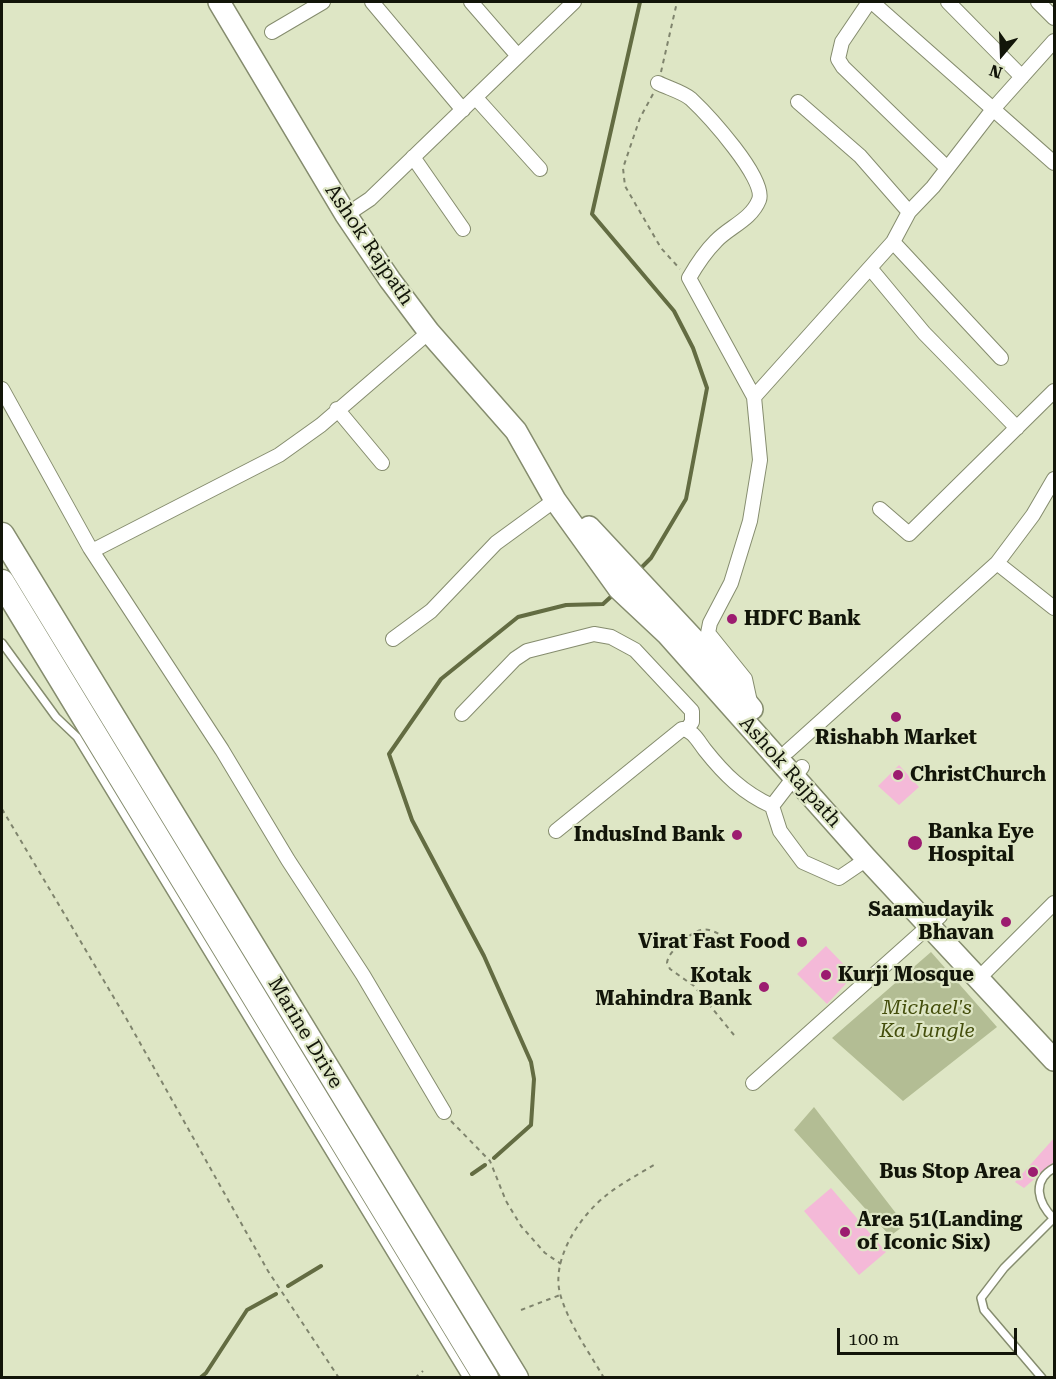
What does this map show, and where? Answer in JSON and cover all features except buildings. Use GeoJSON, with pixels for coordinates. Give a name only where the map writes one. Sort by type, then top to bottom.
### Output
{"type":"FeatureCollection","features":[{"type":"Feature","properties":{"kind":"highway","name":"Marine Drive"},"geometry":{"type":"LineString","coordinates":[[2,535],[516,1377]]}},
{"type":"Feature","properties":{"kind":"highway"},"geometry":{"type":"LineString","coordinates":[[2,582],[66,687]]}},
{"type":"Feature","properties":{"kind":"highway"},"geometry":{"type":"LineString","coordinates":[[2,608],[66,687]]}},
{"type":"Feature","properties":{"kind":"highway","name":"Marine Drive"},"geometry":{"type":"LineString","coordinates":[[66,687],[486,1377]]}},
{"type":"Feature","properties":{"kind":"main road","name":"Ashok Rajpath"},"geometry":{"type":"LineString","coordinates":[[219,2],[346,215],[429,332],[516,431],[555,500],[596,548],[750,706],[798,771],[823,800],[984,973],[1054,1039]]}},
{"type":"Feature","properties":{"kind":"main road","name":"Ashok Rajpath"},"geometry":{"type":"LineString","coordinates":[[540,473],[562,493],[596,548]]}},
{"type":"Feature","properties":{"kind":"main road","name":"Ashok Rajpath"},"geometry":{"type":"LineString","coordinates":[[673,629],[782,750]]}},
{"type":"Feature","properties":{"kind":"main road","name":"Ashok Rajpath"},"geometry":{"type":"LineString","coordinates":[[823,800],[867,859],[935,920]]}},
{"type":"Feature","properties":{"kind":"main road","name":"Ashok Rajpath"},"geometry":{"type":"LineString","coordinates":[[984,973],[1054,1060]]}},
{"type":"Feature","properties":{"kind":"street"},"geometry":{"type":"LineString","coordinates":[[272,32],[323,2]]}},
{"type":"Feature","properties":{"kind":"street"},"geometry":{"type":"LineString","coordinates":[[372,2],[463,110]]}},
{"type":"Feature","properties":{"kind":"street"},"geometry":{"type":"LineString","coordinates":[[471,2],[518,56]]}},
{"type":"Feature","properties":{"kind":"street"},"geometry":{"type":"LineString","coordinates":[[346,215],[370,199],[574,2]]}},
{"type":"Feature","properties":{"kind":"street"},"geometry":{"type":"LineString","coordinates":[[946,167],[843,67],[838,59],[842,42],[871,2],[1054,163]]}},
{"type":"Feature","properties":{"kind":"street"},"geometry":{"type":"LineString","coordinates":[[948,2],[1022,77]]}},
{"type":"Feature","properties":{"kind":"street"},"geometry":{"type":"LineString","coordinates":[[1038,2],[1054,18]]}},
{"type":"Feature","properties":{"kind":"street"},"geometry":{"type":"LineString","coordinates":[[754,397],[893,242],[909,212],[933,186],[994,108],[1054,43]]}},
{"type":"Feature","properties":{"kind":"street"},"geometry":{"type":"LineString","coordinates":[[658,83],[689,98],[729,141],[758,184],[760,194],[751,213],[718,238],[699,259],[689,278],[754,397],[760,460],[750,520],[731,583],[710,623],[708,633],[745,679],[750,706]]}},
{"type":"Feature","properties":{"kind":"street"},"geometry":{"type":"LineString","coordinates":[[476,98],[540,169]]}},
{"type":"Feature","properties":{"kind":"street"},"geometry":{"type":"LineString","coordinates":[[798,102],[860,156],[909,212]]}},
{"type":"Feature","properties":{"kind":"street"},"geometry":{"type":"LineString","coordinates":[[413,157],[463,229]]}},
{"type":"Feature","properties":{"kind":"street"},"geometry":{"type":"LineString","coordinates":[[893,242],[1001,358]]}},
{"type":"Feature","properties":{"kind":"street"},"geometry":{"type":"LineString","coordinates":[[870,268],[924,333],[1017,428]]}},
{"type":"Feature","properties":{"kind":"street"},"geometry":{"type":"LineString","coordinates":[[92,551],[279,454],[337,410],[429,332]]}},
{"type":"Feature","properties":{"kind":"street"},"geometry":{"type":"LineString","coordinates":[[2,389],[92,551],[222,750],[288,860],[363,975],[444,1112]]}},
{"type":"Feature","properties":{"kind":"street"},"geometry":{"type":"LineString","coordinates":[[880,509],[909,534],[1054,391]]}},
{"type":"Feature","properties":{"kind":"street"},"geometry":{"type":"LineString","coordinates":[[337,410],[382,463]]}},
{"type":"Feature","properties":{"kind":"street"},"geometry":{"type":"LineString","coordinates":[[782,750],[997,563],[1033,515],[1054,479]]}},
{"type":"Feature","properties":{"kind":"street"},"geometry":{"type":"LineString","coordinates":[[393,639],[431,611],[496,543],[555,500]]}},
{"type":"Feature","properties":{"kind":"street"},"geometry":{"type":"LineString","coordinates":[[997,563],[1054,608]]}},
{"type":"Feature","properties":{"kind":"street"},"geometry":{"type":"LineString","coordinates":[[462,714],[515,659],[528,651],[594,634],[617,639],[635,650],[692,711],[692,722],[687,729],[682,729],[556,831]]}},
{"type":"Feature","properties":{"kind":"street"},"geometry":{"type":"LineString","coordinates":[[687,729],[717,766],[748,795],[771,806],[780,831],[803,862],[839,878],[867,859]]}},
{"type":"Feature","properties":{"kind":"street"},"geometry":{"type":"LineString","coordinates":[[771,806],[798,771]]}},
{"type":"Feature","properties":{"kind":"street"},"geometry":{"type":"LineString","coordinates":[[984,973],[1054,903]]}},
{"type":"Feature","properties":{"kind":"street"},"geometry":{"type":"LineString","coordinates":[[753,1083],[935,920]]}},
{"type":"Feature","properties":{"kind":"lane"},"geometry":{"type":"LineString","coordinates":[[2,643],[56,717],[77,737],[467,1377]]}},
{"type":"Feature","properties":{"kind":"lane"},"geometry":{"type":"LineString","coordinates":[[1042,1377],[984,1310],[981,1298],[1005,1268],[1054,1218],[1043,1208],[1038,1194],[1041,1181],[1054,1168]]}},
{"type":"Feature","properties":{"kind":"path"},"geometry":{"type":"LineString","coordinates":[[677,2],[658,83],[640,118],[623,168],[625,186],[661,248],[689,278]]}},
{"type":"Feature","properties":{"kind":"path"},"geometry":{"type":"LineString","coordinates":[[2,809],[126,1018],[268,1271],[339,1377]]}},
{"type":"Feature","properties":{"kind":"path"},"geometry":{"type":"LineString","coordinates":[[734,1035],[694,986],[670,969],[666,963],[669,955],[702,929],[708,928],[732,939],[744,937]]}},
{"type":"Feature","properties":{"kind":"path"},"geometry":{"type":"LineString","coordinates":[[444,1112],[490,1161],[506,1201],[521,1226],[545,1253],[561,1264]]}},
{"type":"Feature","properties":{"kind":"path"},"geometry":{"type":"LineString","coordinates":[[604,1377],[576,1330],[560,1295],[561,1264],[569,1240],[593,1208],[607,1194],[654,1165]]}},
{"type":"Feature","properties":{"kind":"path"},"geometry":{"type":"LineString","coordinates":[[521,1310],[560,1295]]}},
{"type":"Feature","properties":{"kind":"path"},"geometry":{"type":"LineString","coordinates":[[415,1377],[423,1371]]}},
{"type":"Feature","properties":{"kind":"green space","name":"Michael's Ka Jungle"},"geometry":{"type":"Polygon","coordinates":[[[931,952],[997,1027],[903,1101],[832,1038],[931,952]]]}},
{"type":"Feature","properties":{"kind":"green space"},"geometry":{"type":"Polygon","coordinates":[[[814,1107],[905,1225],[890,1236],[794,1130],[814,1107]]]}},
{"type":"Feature","properties":{"kind":"waterway"},"geometry":{"type":"LineString","coordinates":[[638,571],[651,558],[686,499],[707,388],[693,348],[674,311],[592,214],[640,2]]}},
{"type":"Feature","properties":{"kind":"waterway"},"geometry":{"type":"LineString","coordinates":[[494,1158],[531,1125],[534,1079],[531,1062],[484,956],[412,820],[389,754],[441,679],[518,617],[566,605],[603,604],[615,593]]}},
{"type":"Feature","properties":{"kind":"waterway"},"geometry":{"type":"LineString","coordinates":[[472,1174],[485,1165]]}},
{"type":"Feature","properties":{"kind":"waterway"},"geometry":{"type":"LineString","coordinates":[[288,1286],[321,1266]]}},
{"type":"Feature","properties":{"kind":"waterway"},"geometry":{"type":"LineString","coordinates":[[200,1378],[206,1373],[247,1310],[276,1294]]}},
{"type":"Feature","properties":{"kind":"place","name":"HDFC Bank"},"geometry":{"type":"Point","coordinates":[732,619]}},
{"type":"Feature","properties":{"kind":"place","name":"Rishabh Market"},"geometry":{"type":"Point","coordinates":[896,717]}},
{"type":"Feature","properties":{"kind":"place","name":"ChristChurch"},"geometry":{"type":"Point","coordinates":[898,775]}},
{"type":"Feature","properties":{"kind":"place","name":"IndusInd Bank"},"geometry":{"type":"Point","coordinates":[737,835]}},
{"type":"Feature","properties":{"kind":"place","name":"Banka Eye Hospital"},"geometry":{"type":"Point","coordinates":[915,843]}},
{"type":"Feature","properties":{"kind":"place","name":"Saamudayik Bhavan"},"geometry":{"type":"Point","coordinates":[1006,922]}},
{"type":"Feature","properties":{"kind":"place","name":"Virat Fast Food"},"geometry":{"type":"Point","coordinates":[802,942]}},
{"type":"Feature","properties":{"kind":"place","name":"Kurji Mosque"},"geometry":{"type":"Point","coordinates":[826,975]}},
{"type":"Feature","properties":{"kind":"place","name":"Kotak Mahindra Bank"},"geometry":{"type":"Point","coordinates":[764,987]}},
{"type":"Feature","properties":{"kind":"place","name":"Bus Stop Area"},"geometry":{"type":"Point","coordinates":[1033,1172]}},
{"type":"Feature","properties":{"kind":"place","name":"Area 51(Landing of Iconic Six)"},"geometry":{"type":"Point","coordinates":[845,1232]}}]}
